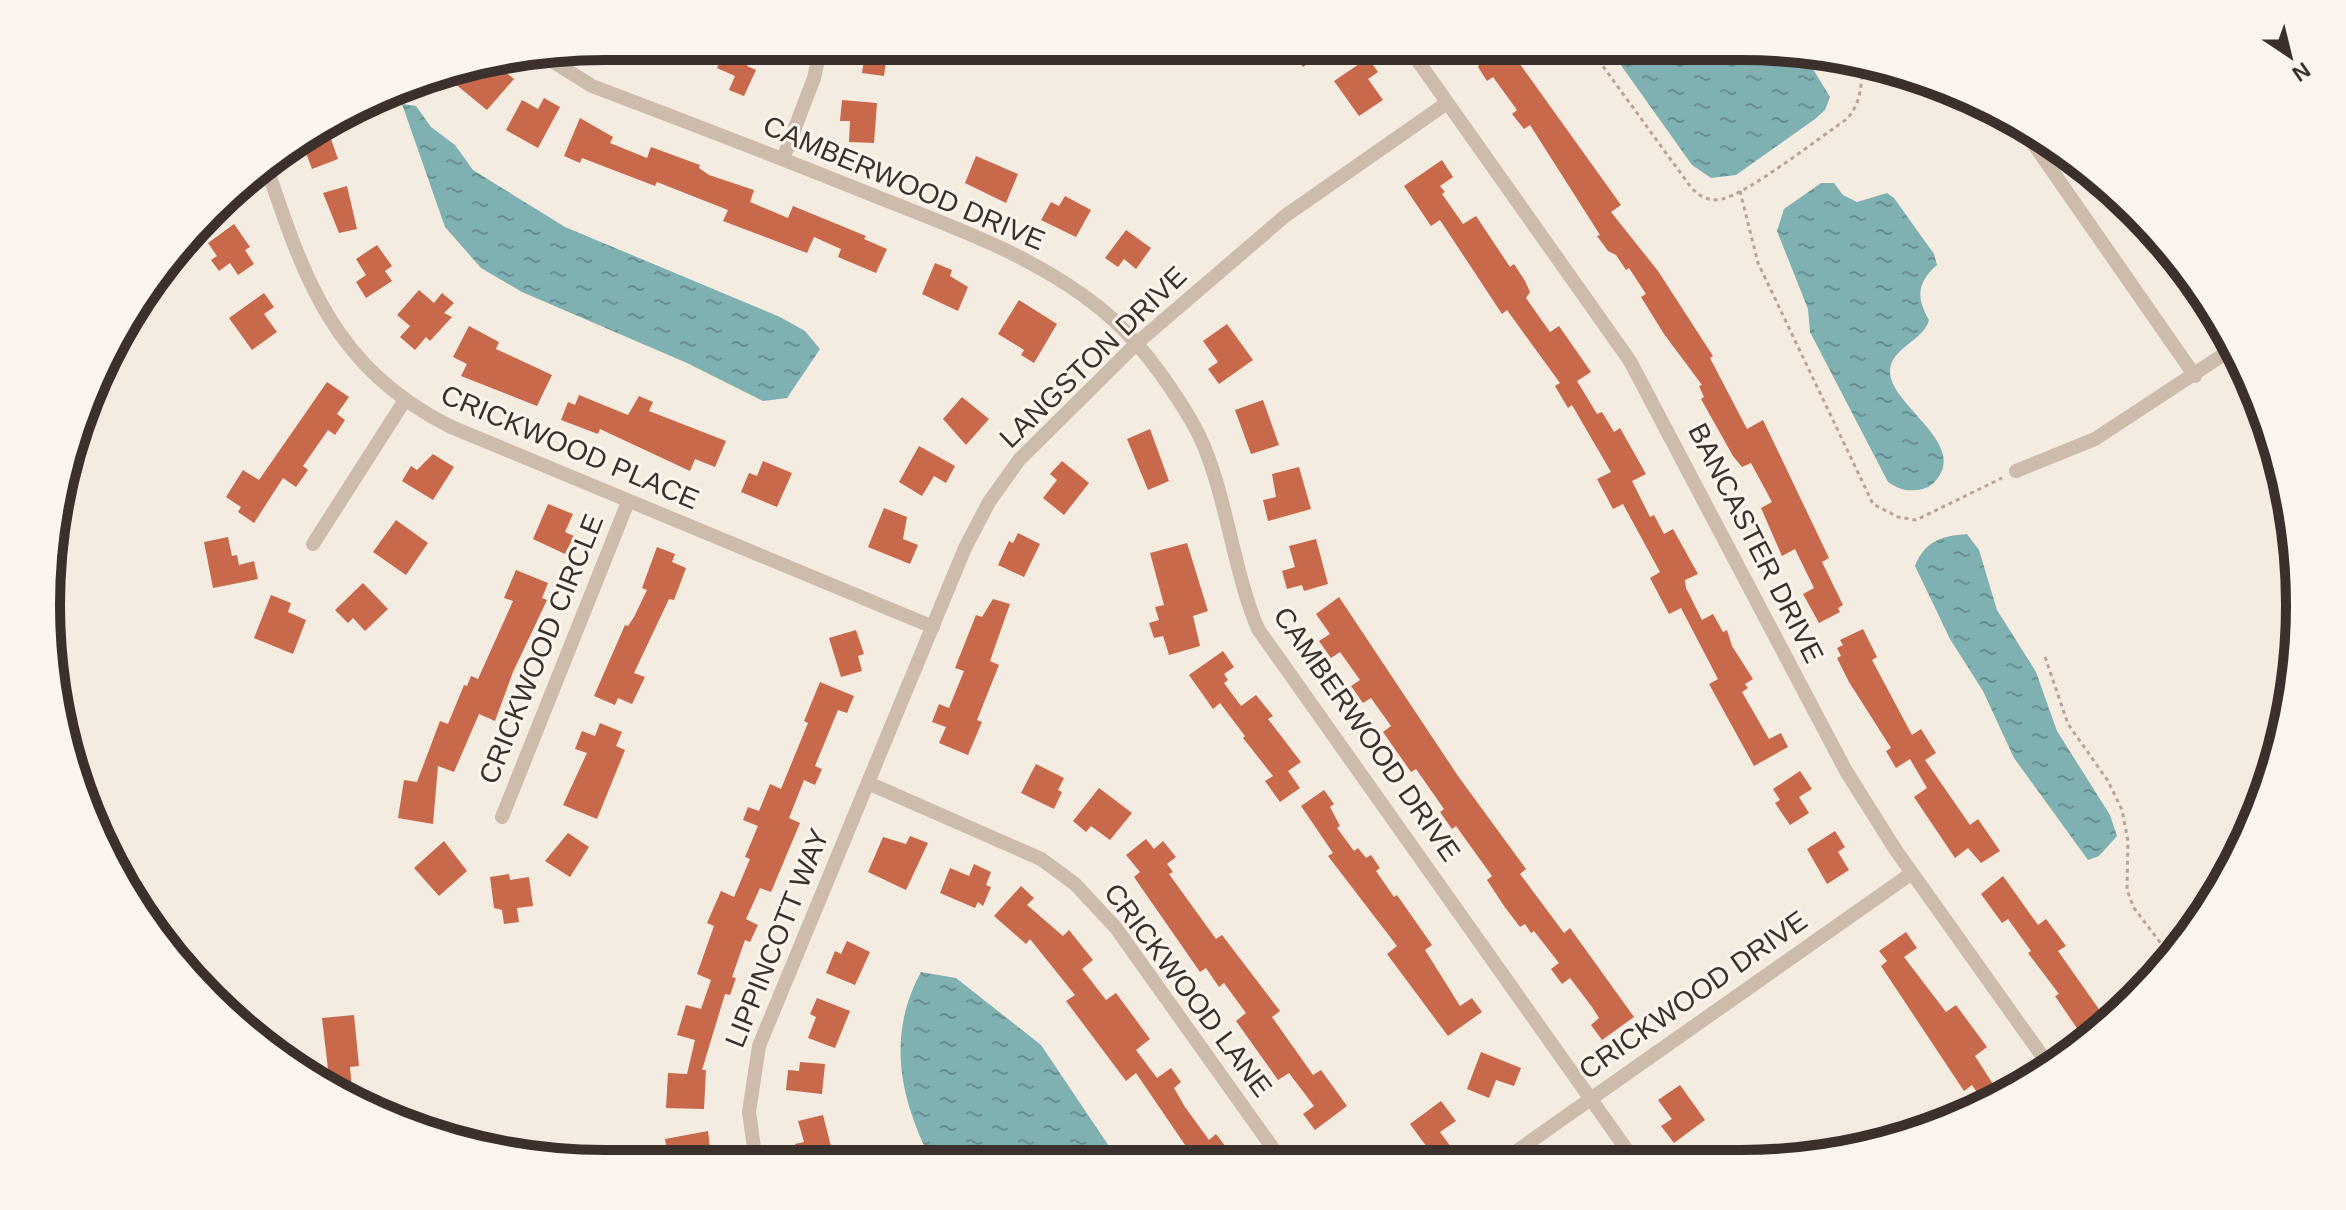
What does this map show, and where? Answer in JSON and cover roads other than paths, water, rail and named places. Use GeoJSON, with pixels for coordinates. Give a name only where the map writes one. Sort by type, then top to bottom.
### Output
{"type":"FeatureCollection","features":[{"type":"Feature","properties":{"kind":"street"},"geometry":{"type":"LineString","coordinates":[[783,159],[818,60]]}},
{"type":"Feature","properties":{"kind":"street","name":"BANCASTER DRIVE"},"geometry":{"type":"LineString","coordinates":[[1417,60],[1634,368],[1839,759],[1912,873],[2044,1058]]}},
{"type":"Feature","properties":{"kind":"street","name":"CAMBERWOOD DRIVE"},"geometry":{"type":"LineString","coordinates":[[555,63],[592,86],[783,159],[1024,259],[1090,301],[1137,343],[1157,368],[1201,441],[1247,603],[1258,629],[1627,1150]]}},
{"type":"Feature","properties":{"kind":"street","name":"LANGSTON DRIVE"},"geometry":{"type":"LineString","coordinates":[[868,783],[969,540],[1003,481],[1037,441],[1137,343],[1285,216],[1447,103]]}},
{"type":"Feature","properties":{"kind":"street"},"geometry":{"type":"LineString","coordinates":[[2035,147],[2195,376]]}},
{"type":"Feature","properties":{"kind":"street","name":"CRICKWOOD PLACE"},"geometry":{"type":"LineString","coordinates":[[270,176],[297,257],[321,309],[361,362],[405,400],[449,426],[933,627]]}},
{"type":"Feature","properties":{"kind":"street"},"geometry":{"type":"LineString","coordinates":[[2016,471],[2095,439],[2225,354]]}},
{"type":"Feature","properties":{"kind":"street"},"geometry":{"type":"LineString","coordinates":[[313,544],[405,400]]}},
{"type":"Feature","properties":{"kind":"street","name":"CRICKWOOD CIRCLE"},"geometry":{"type":"LineString","coordinates":[[502,817],[628,502]]}},
{"type":"Feature","properties":{"kind":"street","name":"CRICKWOOD LANE"},"geometry":{"type":"LineString","coordinates":[[868,783],[1041,859],[1075,884],[1121,936],[1274,1150]]}},
{"type":"Feature","properties":{"kind":"street","name":"LIPPINCOTT WAY"},"geometry":{"type":"LineString","coordinates":[[754,1150],[749,1112],[756,1054],[868,783]]}},
{"type":"Feature","properties":{"kind":"street","name":"CRICKWOOD DRIVE"},"geometry":{"type":"LineString","coordinates":[[1518,1150],[1912,873]]}},
{"type":"Feature","properties":{"kind":"water"},"geometry":{"type":"Polygon","coordinates":[[[1617,60],[1741,60],[1810,65],[1830,97],[1825,110],[1815,119],[1736,175],[1711,178],[1692,165],[1617,60]]]}},
{"type":"Feature","properties":{"kind":"water"},"geometry":{"type":"Polygon","coordinates":[[[402,104],[416,106],[431,127],[455,145],[473,170],[565,227],[780,317],[805,331],[820,349],[787,398],[763,401],[687,363],[522,292],[481,268],[445,227],[402,104]]]}},
{"type":"Feature","properties":{"kind":"water"},"geometry":{"type":"Polygon","coordinates":[[[1821,183],[1834,183],[1843,195],[1857,202],[1887,193],[1894,198],[1934,254],[1937,265],[1925,278],[1921,291],[1922,305],[1929,320],[1926,328],[1895,357],[1890,373],[1894,386],[1935,438],[1942,452],[1943,465],[1937,479],[1919,490],[1905,490],[1888,482],[1810,332],[1808,309],[1777,231],[1784,209],[1821,183]]]}},
{"type":"Feature","properties":{"kind":"water"},"geometry":{"type":"Polygon","coordinates":[[[1967,534],[1979,550],[1997,610],[2036,672],[2057,731],[2110,815],[2117,836],[2099,856],[2088,860],[2014,758],[1983,691],[1950,639],[1915,566],[1935,541],[1967,534]]]}},
{"type":"Feature","properties":{"kind":"water"},"geometry":{"type":"Polygon","coordinates":[[[921,972],[956,978],[1041,1045],[1112,1150],[926,1150],[912,1115],[901,1068],[903,1020],[921,972]]]}}]}
